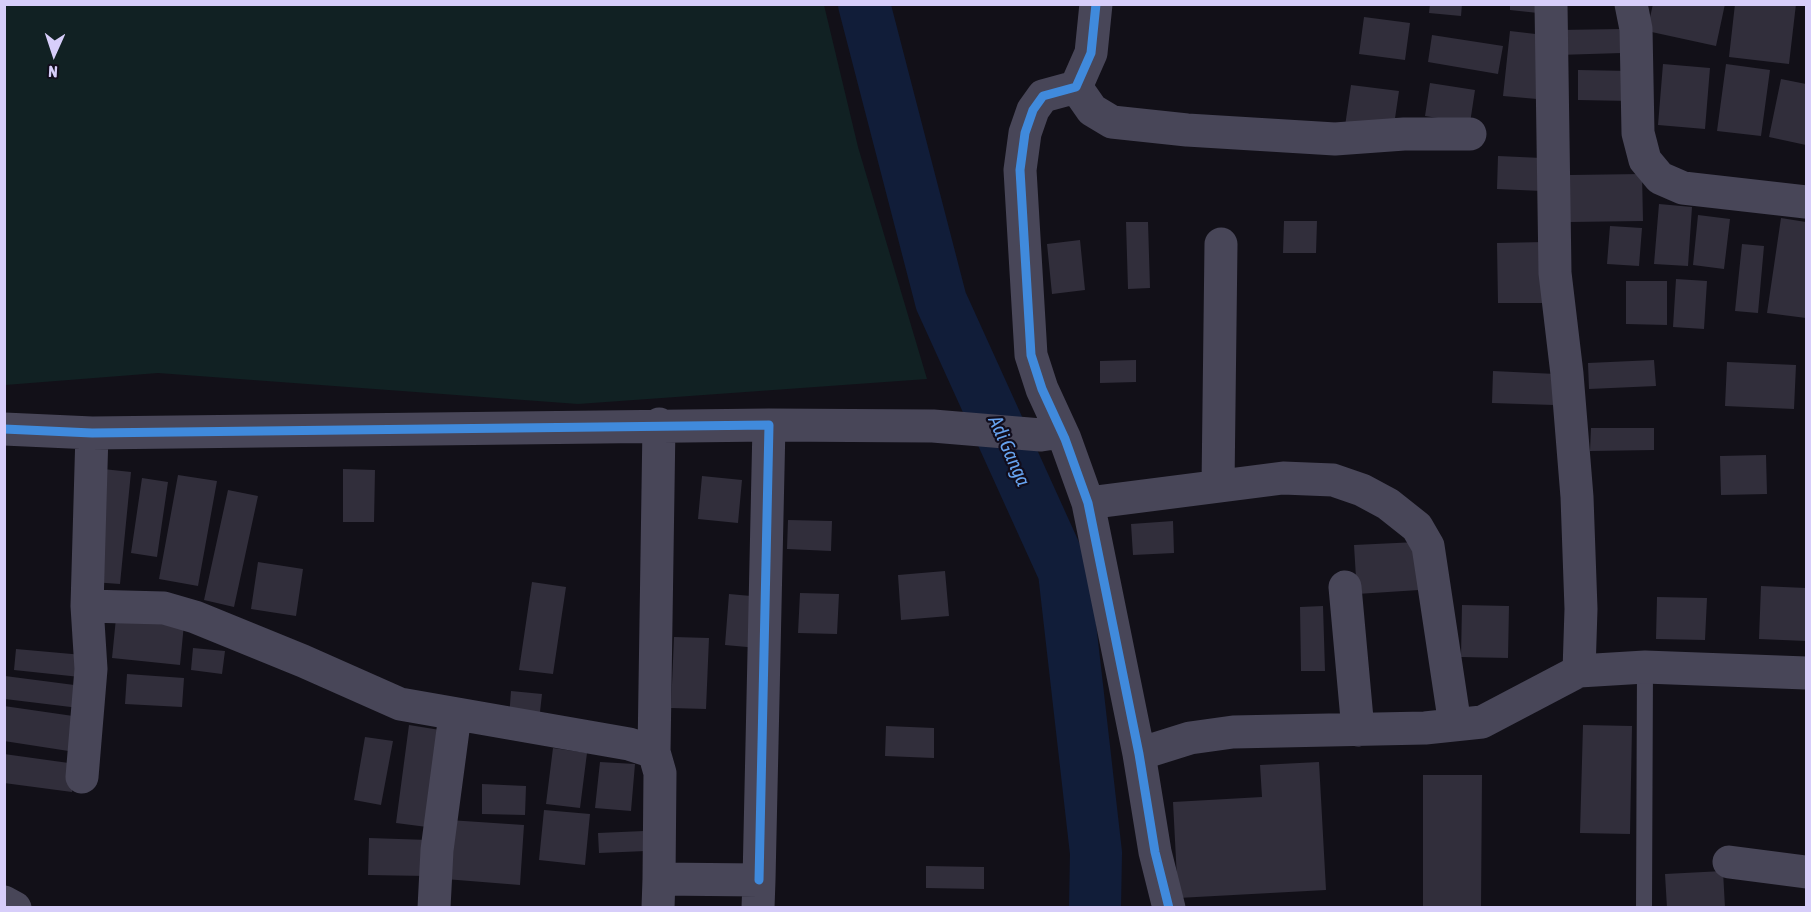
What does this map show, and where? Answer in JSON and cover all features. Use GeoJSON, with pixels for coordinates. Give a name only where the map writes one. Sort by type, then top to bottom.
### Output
{"type":"FeatureCollection","features":[{"type":"Feature","properties":{"kind":"street"},"geometry":{"type":"LineString","coordinates":[[1076,87],[1091,53],[1096,4]]}},
{"type":"Feature","properties":{"kind":"street"},"geometry":{"type":"LineString","coordinates":[[1551,4],[1555,273],[1567,374],[1576,497],[1581,609],[1579,671]]}},
{"type":"Feature","properties":{"kind":"street"},"geometry":{"type":"LineString","coordinates":[[1631,4],[1636,29],[1638,133],[1645,160],[1660,178],[1683,188],[1806,202]]}},
{"type":"Feature","properties":{"kind":"street"},"geometry":{"type":"LineString","coordinates":[[1076,87],[1092,110],[1112,122],[1187,130],[1335,139],[1404,134],[1470,134]]}},
{"type":"Feature","properties":{"kind":"street"},"geometry":{"type":"LineString","coordinates":[[1076,87],[1043,96],[1033,110],[1025,133],[1020,170],[1031,355],[1056,435],[1085,495],[1139,754],[1155,852],[1169,908]]}},
{"type":"Feature","properties":{"kind":"street"},"geometry":{"type":"LineString","coordinates":[[1218,486],[1221,244]]}},
{"type":"Feature","properties":{"kind":"street"},"geometry":{"type":"LineString","coordinates":[[4,429],[92,433],[659,424],[933,426],[1056,435]]}},
{"type":"Feature","properties":{"kind":"street"},"geometry":{"type":"LineString","coordinates":[[659,424],[654,752],[660,773],[658,893],[758,894],[769,425]]}},
{"type":"Feature","properties":{"kind":"street"},"geometry":{"type":"LineString","coordinates":[[82,777],[90,669],[87,606],[92,433]]}},
{"type":"Feature","properties":{"kind":"street"},"geometry":{"type":"LineString","coordinates":[[1085,495],[1218,486],[1283,478],[1333,480],[1362,490],[1388,504],[1417,527],[1428,546],[1455,725]]}},
{"type":"Feature","properties":{"kind":"street"},"geometry":{"type":"LineString","coordinates":[[1345,587],[1358,730]]}},
{"type":"Feature","properties":{"kind":"street"},"geometry":{"type":"LineString","coordinates":[[87,606],[164,608],[195,617],[400,704],[629,744],[654,752]]}},
{"type":"Feature","properties":{"kind":"street"},"geometry":{"type":"LineString","coordinates":[[1139,754],[1190,738],[1233,732],[1358,730],[1482,722],[1579,671],[1645,667],[1806,673]]}},
{"type":"Feature","properties":{"kind":"street"},"geometry":{"type":"LineString","coordinates":[[434,908],[437,850],[455,715]]}},
{"type":"Feature","properties":{"kind":"street"},"geometry":{"type":"LineString","coordinates":[[1729,862],[1806,873]]}},
{"type":"Feature","properties":{"kind":"street"},"geometry":{"type":"LineString","coordinates":[[4,902],[15,908]]}},
{"type":"Feature","properties":{"kind":"lane"},"geometry":{"type":"LineString","coordinates":[[1644,908],[1645,667]]}},
{"type":"Feature","properties":{"kind":"shaded area"},"geometry":{"type":"Polygon","coordinates":[[[5,4],[824,5],[858,147],[927,379],[578,404],[158,373],[5,385],[5,4]]]}},
{"type":"Feature","properties":{"kind":"building"},"geometry":{"type":"Polygon","coordinates":[[[1430,4],[1462,4],[1461,16],[1429,13],[1430,4]]]}},
{"type":"Feature","properties":{"kind":"building"},"geometry":{"type":"Polygon","coordinates":[[[1510,4],[1539,4],[1538,13],[1510,10],[1510,4]]]}},
{"type":"Feature","properties":{"kind":"building"},"geometry":{"type":"Polygon","coordinates":[[[1653,4],[1725,4],[1716,46],[1647,31],[1653,4]]]}},
{"type":"Feature","properties":{"kind":"building"},"geometry":{"type":"Polygon","coordinates":[[[1735,4],[1796,4],[1789,64],[1729,57],[1735,4]]]}},
{"type":"Feature","properties":{"kind":"building"},"geometry":{"type":"Polygon","coordinates":[[[1364,17],[1410,23],[1405,60],[1359,54],[1364,17]]]}},
{"type":"Feature","properties":{"kind":"building"},"geometry":{"type":"Polygon","coordinates":[[[1622,29],[1622,53],[1558,55],[1558,30],[1622,29]]]}},
{"type":"Feature","properties":{"kind":"building"},"geometry":{"type":"Polygon","coordinates":[[[1510,31],[1544,35],[1537,99],[1503,96],[1510,31]]]}},
{"type":"Feature","properties":{"kind":"building"},"geometry":{"type":"Polygon","coordinates":[[[1432,35],[1503,46],[1498,74],[1428,62],[1432,35]]]}},
{"type":"Feature","properties":{"kind":"building"},"geometry":{"type":"Polygon","coordinates":[[[1663,64],[1710,68],[1705,129],[1658,125],[1663,64]]]}},
{"type":"Feature","properties":{"kind":"building"},"geometry":{"type":"Polygon","coordinates":[[[1726,64],[1770,70],[1761,136],[1717,131],[1726,64]]]}},
{"type":"Feature","properties":{"kind":"building"},"geometry":{"type":"Polygon","coordinates":[[[1578,70],[1631,71],[1631,101],[1578,100],[1578,70]]]}},
{"type":"Feature","properties":{"kind":"building"},"geometry":{"type":"Polygon","coordinates":[[[1781,79],[1806,84],[1806,145],[1769,137],[1781,79]]]}},
{"type":"Feature","properties":{"kind":"building"},"geometry":{"type":"Polygon","coordinates":[[[1430,83],[1475,90],[1470,123],[1425,116],[1430,83]]]}},
{"type":"Feature","properties":{"kind":"building"},"geometry":{"type":"Polygon","coordinates":[[[1351,85],[1399,91],[1393,132],[1345,126],[1351,85]]]}},
{"type":"Feature","properties":{"kind":"building"},"geometry":{"type":"Polygon","coordinates":[[[1498,156],[1542,158],[1542,191],[1497,189],[1498,156]]]}},
{"type":"Feature","properties":{"kind":"building"},"geometry":{"type":"Polygon","coordinates":[[[1642,174],[1643,221],[1570,222],[1570,175],[1642,174]]]}},
{"type":"Feature","properties":{"kind":"building"},"geometry":{"type":"Polygon","coordinates":[[[1659,204],[1692,207],[1688,266],[1654,264],[1659,204]]]}},
{"type":"Feature","properties":{"kind":"building"},"geometry":{"type":"Polygon","coordinates":[[[1698,215],[1730,219],[1724,269],[1693,265],[1698,215]]]}},
{"type":"Feature","properties":{"kind":"building"},"geometry":{"type":"Polygon","coordinates":[[[1781,218],[1806,222],[1806,318],[1767,313],[1781,218]]]}},
{"type":"Feature","properties":{"kind":"building"},"geometry":{"type":"Polygon","coordinates":[[[1284,221],[1317,221],[1316,253],[1283,253],[1284,221]]]}},
{"type":"Feature","properties":{"kind":"building"},"geometry":{"type":"Polygon","coordinates":[[[1126,222],[1148,222],[1150,288],[1128,289],[1126,222]]]}},
{"type":"Feature","properties":{"kind":"building"},"geometry":{"type":"Polygon","coordinates":[[[1610,226],[1642,228],[1639,266],[1607,264],[1610,226]]]}},
{"type":"Feature","properties":{"kind":"building"},"geometry":{"type":"Polygon","coordinates":[[[1080,240],[1085,290],[1052,294],[1047,244],[1080,240]]]}},
{"type":"Feature","properties":{"kind":"building"},"geometry":{"type":"Polygon","coordinates":[[[1544,242],[1544,303],[1498,303],[1497,243],[1544,242]]]}},
{"type":"Feature","properties":{"kind":"building"},"geometry":{"type":"Polygon","coordinates":[[[1742,244],[1764,246],[1758,313],[1735,311],[1742,244]]]}},
{"type":"Feature","properties":{"kind":"building"},"geometry":{"type":"Polygon","coordinates":[[[1676,279],[1707,281],[1704,329],[1673,327],[1676,279]]]}},
{"type":"Feature","properties":{"kind":"building"},"geometry":{"type":"Polygon","coordinates":[[[1626,281],[1667,281],[1667,325],[1626,324],[1626,281]]]}},
{"type":"Feature","properties":{"kind":"building"},"geometry":{"type":"Polygon","coordinates":[[[1136,360],[1136,382],[1100,383],[1100,361],[1136,360]]]}},
{"type":"Feature","properties":{"kind":"building"},"geometry":{"type":"Polygon","coordinates":[[[1654,360],[1656,386],[1589,389],[1588,363],[1654,360]]]}},
{"type":"Feature","properties":{"kind":"building"},"geometry":{"type":"Polygon","coordinates":[[[1727,362],[1796,365],[1794,409],[1725,406],[1727,362]]]}},
{"type":"Feature","properties":{"kind":"building"},"geometry":{"type":"Polygon","coordinates":[[[1493,371],[1556,374],[1554,405],[1492,403],[1493,371]]]}},
{"type":"Feature","properties":{"kind":"building"},"geometry":{"type":"Polygon","coordinates":[[[1591,428],[1654,428],[1654,450],[1590,451],[1591,428]]]}},
{"type":"Feature","properties":{"kind":"building"},"geometry":{"type":"Polygon","coordinates":[[[1766,455],[1767,494],[1721,495],[1720,456],[1766,455]]]}},
{"type":"Feature","properties":{"kind":"building"},"geometry":{"type":"Polygon","coordinates":[[[103,469],[131,472],[120,584],[92,582],[103,469]]]}},
{"type":"Feature","properties":{"kind":"building"},"geometry":{"type":"Polygon","coordinates":[[[343,469],[375,470],[374,522],[343,522],[343,469]]]}},
{"type":"Feature","properties":{"kind":"building"},"geometry":{"type":"Polygon","coordinates":[[[178,475],[217,481],[198,586],[159,579],[178,475]]]}},
{"type":"Feature","properties":{"kind":"building"},"geometry":{"type":"Polygon","coordinates":[[[702,476],[742,480],[738,523],[698,519],[702,476]]]}},
{"type":"Feature","properties":{"kind":"building"},"geometry":{"type":"Polygon","coordinates":[[[142,478],[168,482],[157,557],[131,553],[142,478]]]}},
{"type":"Feature","properties":{"kind":"building"},"geometry":{"type":"Polygon","coordinates":[[[228,490],[258,496],[234,607],[204,600],[228,490]]]}},
{"type":"Feature","properties":{"kind":"building"},"geometry":{"type":"Polygon","coordinates":[[[788,520],[832,521],[831,551],[787,549],[788,520]]]}},
{"type":"Feature","properties":{"kind":"building"},"geometry":{"type":"Polygon","coordinates":[[[1173,521],[1174,553],[1133,555],[1131,524],[1173,521]]]}},
{"type":"Feature","properties":{"kind":"building"},"geometry":{"type":"Polygon","coordinates":[[[1417,542],[1419,590],[1357,594],[1354,545],[1417,542]]]}},
{"type":"Feature","properties":{"kind":"building"},"geometry":{"type":"Polygon","coordinates":[[[258,562],[303,569],[296,616],[251,609],[258,562]]]}},
{"type":"Feature","properties":{"kind":"building"},"geometry":{"type":"Polygon","coordinates":[[[945,571],[949,616],[901,620],[898,575],[945,571]]]}},
{"type":"Feature","properties":{"kind":"building"},"geometry":{"type":"Polygon","coordinates":[[[532,582],[566,587],[553,674],[519,670],[532,582]]]}},
{"type":"Feature","properties":{"kind":"building"},"geometry":{"type":"Polygon","coordinates":[[[1761,586],[1806,588],[1806,641],[1759,639],[1761,586]]]}},
{"type":"Feature","properties":{"kind":"building"},"geometry":{"type":"Polygon","coordinates":[[[800,593],[839,594],[837,634],[798,633],[800,593]]]}},
{"type":"Feature","properties":{"kind":"building"},"geometry":{"type":"Polygon","coordinates":[[[729,594],[762,597],[758,648],[725,645],[729,594]]]}},
{"type":"Feature","properties":{"kind":"building"},"geometry":{"type":"Polygon","coordinates":[[[1657,597],[1707,598],[1705,640],[1656,639],[1657,597]]]}},
{"type":"Feature","properties":{"kind":"building"},"geometry":{"type":"Polygon","coordinates":[[[1462,605],[1509,606],[1508,658],[1461,657],[1462,605]]]}},
{"type":"Feature","properties":{"kind":"building"},"geometry":{"type":"Polygon","coordinates":[[[1323,606],[1325,671],[1301,671],[1300,607],[1323,606]]]}},
{"type":"Feature","properties":{"kind":"building"},"geometry":{"type":"Polygon","coordinates":[[[116,618],[184,624],[180,665],[112,658],[116,618]]]}},
{"type":"Feature","properties":{"kind":"building"},"geometry":{"type":"Polygon","coordinates":[[[674,637],[709,638],[706,709],[671,708],[674,637]]]}},
{"type":"Feature","properties":{"kind":"building"},"geometry":{"type":"Polygon","coordinates":[[[193,648],[225,651],[222,674],[191,670],[193,648]]]}},
{"type":"Feature","properties":{"kind":"building"},"geometry":{"type":"Polygon","coordinates":[[[16,649],[83,655],[80,677],[14,670],[16,649]]]}},
{"type":"Feature","properties":{"kind":"building"},"geometry":{"type":"Polygon","coordinates":[[[127,674],[184,678],[182,707],[125,704],[127,674]]]}},
{"type":"Feature","properties":{"kind":"building"},"geometry":{"type":"Polygon","coordinates":[[[5,676],[82,686],[79,708],[5,699],[5,676]]]}},
{"type":"Feature","properties":{"kind":"building"},"geometry":{"type":"Polygon","coordinates":[[[511,691],[542,694],[539,721],[509,718],[511,691]]]}},
{"type":"Feature","properties":{"kind":"building"},"geometry":{"type":"Polygon","coordinates":[[[4,706],[80,717],[75,752],[4,741],[4,706]]]}},
{"type":"Feature","properties":{"kind":"building"},"geometry":{"type":"Polygon","coordinates":[[[409,725],[440,730],[427,827],[396,823],[409,725]]]}},
{"type":"Feature","properties":{"kind":"building"},"geometry":{"type":"Polygon","coordinates":[[[1583,725],[1632,726],[1630,834],[1580,833],[1583,725]]]}},
{"type":"Feature","properties":{"kind":"building"},"geometry":{"type":"Polygon","coordinates":[[[886,726],[934,728],[934,758],[885,756],[886,726]]]}},
{"type":"Feature","properties":{"kind":"building"},"geometry":{"type":"Polygon","coordinates":[[[365,737],[393,741],[381,805],[354,800],[365,737]]]}},
{"type":"Feature","properties":{"kind":"building"},"geometry":{"type":"Polygon","coordinates":[[[553,748],[587,753],[580,808],[546,804],[553,748]]]}},
{"type":"Feature","properties":{"kind":"building"},"geometry":{"type":"Polygon","coordinates":[[[4,754],[76,764],[72,792],[4,783],[4,754]]]}},
{"type":"Feature","properties":{"kind":"building"},"geometry":{"type":"Polygon","coordinates":[[[600,762],[635,764],[631,811],[595,808],[600,762]]]}},
{"type":"Feature","properties":{"kind":"building"},"geometry":{"type":"Polygon","coordinates":[[[1319,762],[1326,890],[1178,898],[1173,802],[1262,797],[1260,765],[1319,762]]]}},
{"type":"Feature","properties":{"kind":"building"},"geometry":{"type":"Polygon","coordinates":[[[1423,775],[1482,775],[1481,908],[1423,908],[1423,775]]]}},
{"type":"Feature","properties":{"kind":"building"},"geometry":{"type":"Polygon","coordinates":[[[482,784],[526,786],[525,815],[482,814],[482,784]]]}},
{"type":"Feature","properties":{"kind":"building"},"geometry":{"type":"Polygon","coordinates":[[[544,810],[590,814],[585,865],[539,860],[544,810]]]}},
{"type":"Feature","properties":{"kind":"building"},"geometry":{"type":"Polygon","coordinates":[[[449,820],[524,825],[520,885],[445,879],[449,820]]]}},
{"type":"Feature","properties":{"kind":"building"},"geometry":{"type":"Polygon","coordinates":[[[644,831],[646,851],[599,853],[598,833],[644,831]]]}},
{"type":"Feature","properties":{"kind":"building"},"geometry":{"type":"Polygon","coordinates":[[[369,838],[429,840],[427,876],[368,875],[369,838]]]}},
{"type":"Feature","properties":{"kind":"building"},"geometry":{"type":"Polygon","coordinates":[[[926,866],[984,867],[984,889],[926,888],[926,866]]]}},
{"type":"Feature","properties":{"kind":"building"},"geometry":{"type":"Polygon","coordinates":[[[1723,871],[1725,908],[1667,908],[1665,874],[1723,871]]]}},
{"type":"Feature","properties":{"kind":"waterway","name":"Adi Ganga"},"geometry":{"type":"LineString","coordinates":[[864,4],[941,301],[1064,572],[1096,853],[1095,908]]}},
{"type":"Feature","properties":{"kind":"cycle path"},"geometry":{"type":"LineString","coordinates":[[1096,4],[1091,53],[1076,87],[1043,96],[1033,110],[1025,133],[1020,170],[1031,355],[1042,389],[1065,439],[1088,503],[1139,754],[1155,852],[1169,908]]}},
{"type":"Feature","properties":{"kind":"cycle path"},"geometry":{"type":"LineString","coordinates":[[4,429],[92,433],[769,425],[759,880]]}}]}
